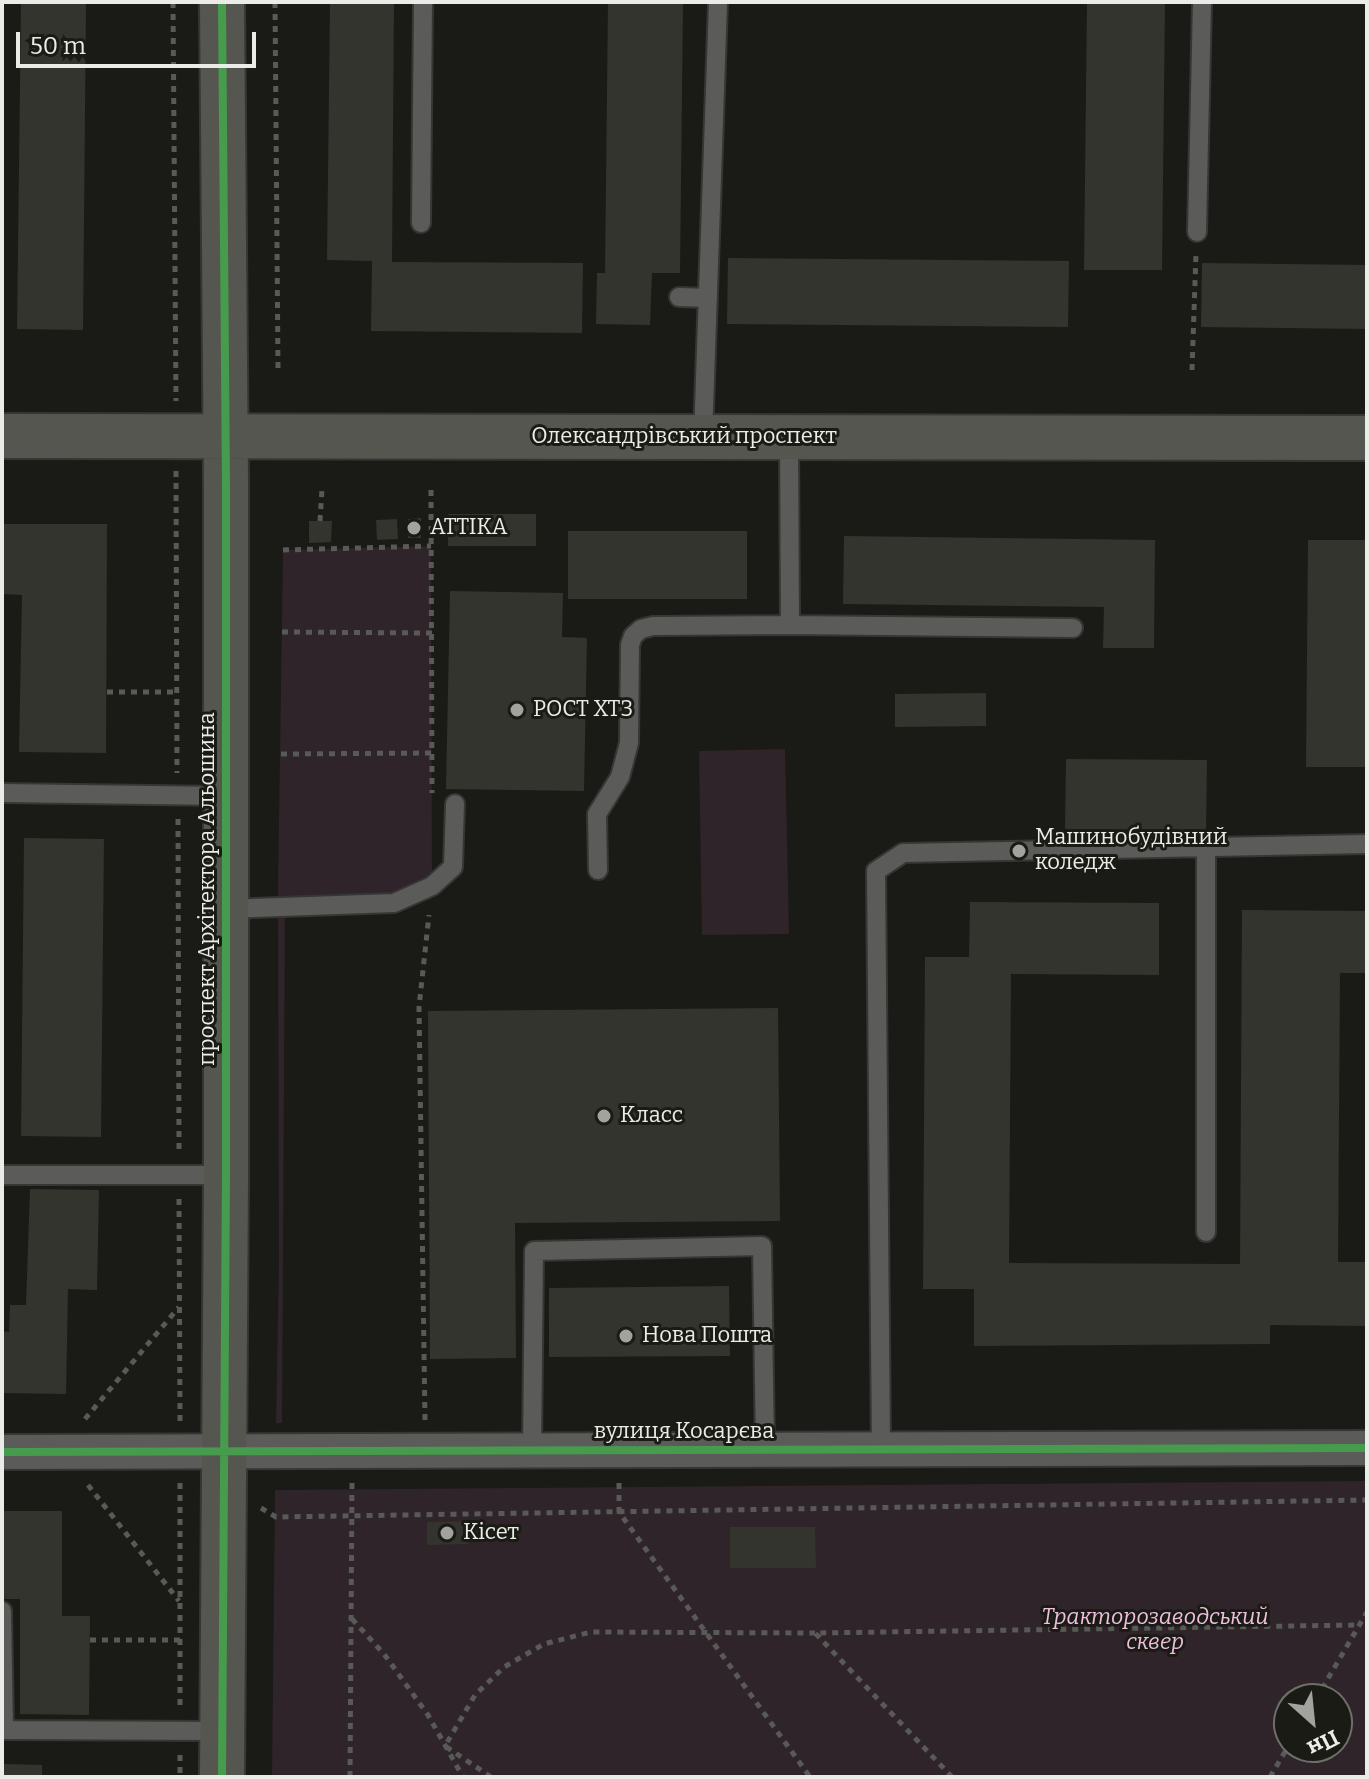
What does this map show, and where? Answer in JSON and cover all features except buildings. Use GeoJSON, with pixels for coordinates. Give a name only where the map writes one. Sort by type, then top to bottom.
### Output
{"type":"FeatureCollection","features":[{"type":"Feature","properties":{"kind":"street","name":"проспект Архітектора Альошина"},"geometry":{"type":"LineString","coordinates":[[222,2],[226,1175],[222,1777]]}},
{"type":"Feature","properties":{"kind":"street","name":"Олександрівський проспект"},"geometry":{"type":"LineString","coordinates":[[2,436],[1367,438]]}},
{"type":"Feature","properties":{"kind":"street","name":"вулиця Косарєва"},"geometry":{"type":"LineString","coordinates":[[2,1452],[180,1451],[223,1469],[352,1451],[1367,1448]]}},
{"type":"Feature","properties":{"kind":"lane"},"geometry":{"type":"LineString","coordinates":[[421,223],[423,2]]}},
{"type":"Feature","properties":{"kind":"lane"},"geometry":{"type":"LineString","coordinates":[[703,437],[718,2]]}},
{"type":"Feature","properties":{"kind":"lane"},"geometry":{"type":"LineString","coordinates":[[1197,232],[1202,2]]}},
{"type":"Feature","properties":{"kind":"lane"},"geometry":{"type":"LineString","coordinates":[[679,297],[708,298]]}},
{"type":"Feature","properties":{"kind":"lane"},"geometry":{"type":"LineString","coordinates":[[789,437],[790,625]]}},
{"type":"Feature","properties":{"kind":"lane"},"geometry":{"type":"LineString","coordinates":[[598,870],[597,814],[620,777],[629,743],[630,645],[633,636],[641,629],[653,626],[790,625],[1073,628]]}},
{"type":"Feature","properties":{"kind":"lane"},"geometry":{"type":"LineString","coordinates":[[2,793],[225,796]]}},
{"type":"Feature","properties":{"kind":"lane"},"geometry":{"type":"LineString","coordinates":[[225,909],[394,903],[432,886],[453,867],[455,804]]}},
{"type":"Feature","properties":{"kind":"lane"},"geometry":{"type":"LineString","coordinates":[[881,1449],[876,871],[903,853],[1367,844]]}},
{"type":"Feature","properties":{"kind":"lane"},"geometry":{"type":"LineString","coordinates":[[1206,847],[1206,1232]]}},
{"type":"Feature","properties":{"kind":"lane"},"geometry":{"type":"LineString","coordinates":[[2,1175],[226,1175]]}},
{"type":"Feature","properties":{"kind":"lane"},"geometry":{"type":"LineString","coordinates":[[532,1451],[534,1251],[762,1246],[765,1450]]}},
{"type":"Feature","properties":{"kind":"lane"},"geometry":{"type":"LineString","coordinates":[[2,1611],[3,1730],[222,1731]]}},
{"type":"Feature","properties":{"kind":"path"},"geometry":{"type":"LineString","coordinates":[[173,2],[180,1714]]}},
{"type":"Feature","properties":{"kind":"path"},"geometry":{"type":"LineString","coordinates":[[275,2],[278,368]]}},
{"type":"Feature","properties":{"kind":"path"},"geometry":{"type":"LineString","coordinates":[[1192,370],[1197,232]]}},
{"type":"Feature","properties":{"kind":"path"},"geometry":{"type":"LineString","coordinates":[[320,521],[322,489]]}},
{"type":"Feature","properties":{"kind":"path"},"geometry":{"type":"LineString","coordinates":[[431,490],[432,802]]}},
{"type":"Feature","properties":{"kind":"path"},"geometry":{"type":"LineString","coordinates":[[283,550],[431,546]]}},
{"type":"Feature","properties":{"kind":"path"},"geometry":{"type":"LineString","coordinates":[[282,632],[432,633]]}},
{"type":"Feature","properties":{"kind":"path"},"geometry":{"type":"LineString","coordinates":[[107,692],[177,692]]}},
{"type":"Feature","properties":{"kind":"path"},"geometry":{"type":"LineString","coordinates":[[281,754],[432,753]]}},
{"type":"Feature","properties":{"kind":"path"},"geometry":{"type":"LineString","coordinates":[[425,1421],[419,1007],[432,886]]}},
{"type":"Feature","properties":{"kind":"path"},"geometry":{"type":"LineString","coordinates":[[82,1423],[179,1306]]}},
{"type":"Feature","properties":{"kind":"path"},"geometry":{"type":"LineString","coordinates":[[350,1777],[352,1451]]}},
{"type":"Feature","properties":{"kind":"path"},"geometry":{"type":"LineString","coordinates":[[223,1469],[276,1517],[1367,1500]]}},
{"type":"Feature","properties":{"kind":"path"},"geometry":{"type":"LineString","coordinates":[[88,1485],[180,1602]]}},
{"type":"Feature","properties":{"kind":"path"},"geometry":{"type":"LineString","coordinates":[[619,1512],[810,1777]]}},
{"type":"Feature","properties":{"kind":"path"},"geometry":{"type":"LineString","coordinates":[[1325,1683],[1367,1612]]}},
{"type":"Feature","properties":{"kind":"path"},"geometry":{"type":"LineString","coordinates":[[352,1619],[384,1654],[428,1715],[463,1777]]}},
{"type":"Feature","properties":{"kind":"path"},"geometry":{"type":"LineString","coordinates":[[445,1746],[475,1695],[504,1667],[544,1644],[591,1632],[815,1633],[1359,1625]]}},
{"type":"Feature","properties":{"kind":"path"},"geometry":{"type":"LineString","coordinates":[[815,1633],[952,1777]]}},
{"type":"Feature","properties":{"kind":"path"},"geometry":{"type":"LineString","coordinates":[[90,1640],[180,1640]]}},
{"type":"Feature","properties":{"kind":"path"},"geometry":{"type":"LineString","coordinates":[[445,1746],[491,1777]]}},
{"type":"Feature","properties":{"kind":"path"},"geometry":{"type":"LineString","coordinates":[[180,1753],[180,1777]]}},
{"type":"Feature","properties":{"kind":"green space"},"geometry":{"type":"Polygon","coordinates":[[[431,546],[432,886],[394,903],[285,908],[282,1423],[276,1423],[283,550],[431,546]]]}},
{"type":"Feature","properties":{"kind":"green space"},"geometry":{"type":"Polygon","coordinates":[[[785,749],[789,934],[702,935],[699,751],[785,749]]]}},
{"type":"Feature","properties":{"kind":"green space","name":"Тракторозаводський сквер"},"geometry":{"type":"Polygon","coordinates":[[[1367,1481],[1367,1777],[272,1777],[275,1490],[1367,1481]]]}},
{"type":"Feature","properties":{"kind":"cycle path"},"geometry":{"type":"LineString","coordinates":[[222,2],[226,486],[222,1777]]}},
{"type":"Feature","properties":{"kind":"cycle path"},"geometry":{"type":"LineString","coordinates":[[2,1452],[1367,1448]]}},
{"type":"Feature","properties":{"kind":"place","name":"АТТІКА"},"geometry":{"type":"Point","coordinates":[414,528]}},
{"type":"Feature","properties":{"kind":"place","name":"РОСТ ХТЗ"},"geometry":{"type":"Point","coordinates":[517,710]}},
{"type":"Feature","properties":{"kind":"place","name":"Машинобудівний коледж"},"geometry":{"type":"Point","coordinates":[1019,851]}},
{"type":"Feature","properties":{"kind":"place","name":"Класс"},"geometry":{"type":"Point","coordinates":[604,1116]}},
{"type":"Feature","properties":{"kind":"place","name":"Нова Пошта"},"geometry":{"type":"Point","coordinates":[626,1336]}},
{"type":"Feature","properties":{"kind":"place","name":"Кісет"},"geometry":{"type":"Point","coordinates":[447,1533]}}]}
